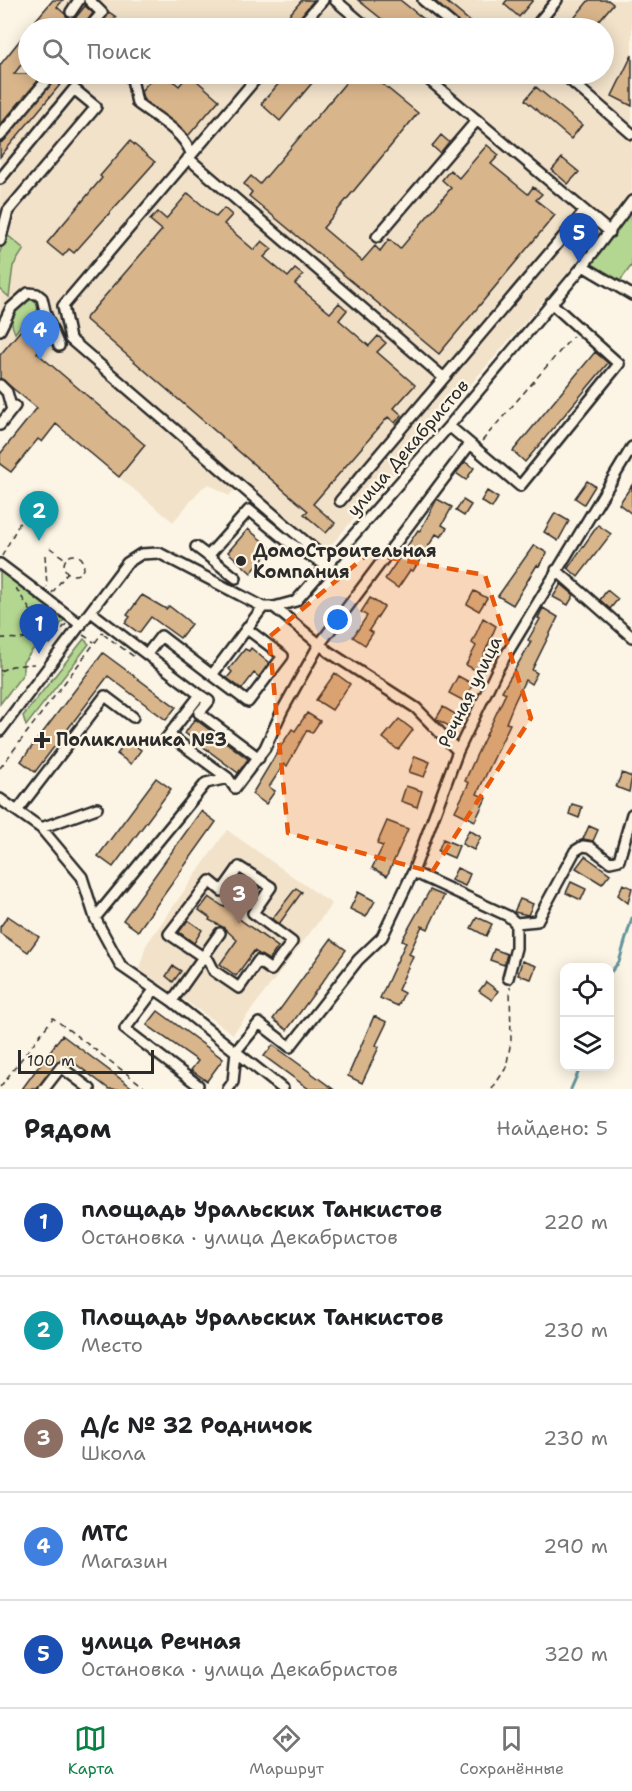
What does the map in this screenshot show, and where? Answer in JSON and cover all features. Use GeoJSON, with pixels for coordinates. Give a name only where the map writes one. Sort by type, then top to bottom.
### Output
{"type":"FeatureCollection","features":[{"type":"Feature","properties":{"kind":"street"},"geometry":{"type":"LineString","coordinates":[[71,12],[79,0]]}},
{"type":"Feature","properties":{"kind":"street"},"geometry":{"type":"LineString","coordinates":[[88,0],[102,13],[98,18]]}},
{"type":"Feature","properties":{"kind":"street"},"geometry":{"type":"LineString","coordinates":[[308,18],[323,0]]}},
{"type":"Feature","properties":{"kind":"street"},"geometry":{"type":"LineString","coordinates":[[335,0],[356,18]]}},
{"type":"Feature","properties":{"kind":"street"},"geometry":{"type":"LineString","coordinates":[[423,0],[445,18]]}},
{"type":"Feature","properties":{"kind":"street"},"geometry":{"type":"LineString","coordinates":[[542,18],[557,0]]}},
{"type":"Feature","properties":{"kind":"street"},"geometry":{"type":"LineString","coordinates":[[0,136],[44,84]]}},
{"type":"Feature","properties":{"kind":"street"},"geometry":{"type":"LineString","coordinates":[[133,84],[137,103],[188,143],[189,155],[444,378]]}},
{"type":"Feature","properties":{"kind":"street"},"geometry":{"type":"LineString","coordinates":[[251,84],[63,306],[65,325],[70,339],[329,565]]}},
{"type":"Feature","properties":{"kind":"street"},"geometry":{"type":"LineString","coordinates":[[434,84],[610,232]]}},
{"type":"Feature","properties":{"kind":"street"},"geometry":{"type":"LineString","coordinates":[[574,84],[632,134]]}},
{"type":"Feature","properties":{"kind":"street"},"geometry":{"type":"LineString","coordinates":[[0,179],[74,89],[96,106],[8,211],[0,241]]}},
{"type":"Feature","properties":{"kind":"street"},"geometry":{"type":"LineString","coordinates":[[377,237],[477,120]]}},
{"type":"Feature","properties":{"kind":"street","name":"улица Декабристов"},"geometry":{"type":"LineString","coordinates":[[0,731],[127,563],[141,554],[159,553],[263,607],[274,607],[296,601],[449,426],[583,266],[632,201]]}},
{"type":"Feature","properties":{"kind":"street"},"geometry":{"type":"LineString","coordinates":[[0,204],[8,211]]}},
{"type":"Feature","properties":{"kind":"street"},"geometry":{"type":"LineString","coordinates":[[340,501],[585,211]]}},
{"type":"Feature","properties":{"kind":"street"},"geometry":{"type":"LineString","coordinates":[[583,266],[632,295]]}},
{"type":"Feature","properties":{"kind":"street"},"geometry":{"type":"LineString","coordinates":[[0,330],[11,308],[28,293],[37,294],[42,298],[46,315],[59,346]]}},
{"type":"Feature","properties":{"kind":"street"},"geometry":{"type":"LineString","coordinates":[[449,426],[520,486],[619,364],[551,303]]}},
{"type":"Feature","properties":{"kind":"street"},"geometry":{"type":"LineString","coordinates":[[38,324],[46,315]]}},
{"type":"Feature","properties":{"kind":"street"},"geometry":{"type":"LineString","coordinates":[[0,385],[7,392],[14,408],[0,425]]}},
{"type":"Feature","properties":{"kind":"street"},"geometry":{"type":"LineString","coordinates":[[200,695],[167,738],[228,778],[235,788],[259,758],[319,645],[473,446]]}},
{"type":"Feature","properties":{"kind":"street","name":"Речная улица"},"geometry":{"type":"LineString","coordinates":[[236,1051],[259,1023],[290,1047],[358,960],[382,937],[413,872],[458,751],[496,670],[632,447]]}},
{"type":"Feature","properties":{"kind":"street"},"geometry":{"type":"LineString","coordinates":[[208,556],[249,510],[287,542],[329,565]]}},
{"type":"Feature","properties":{"kind":"street"},"geometry":{"type":"LineString","coordinates":[[196,547],[236,578]]}},
{"type":"Feature","properties":{"kind":"street"},"geometry":{"type":"LineString","coordinates":[[0,564],[81,625]]}},
{"type":"Feature","properties":{"kind":"street"},"geometry":{"type":"LineString","coordinates":[[556,570],[632,637]]}},
{"type":"Feature","properties":{"kind":"street"},"geometry":{"type":"LineString","coordinates":[[212,675],[263,607]]}},
{"type":"Feature","properties":{"kind":"street"},"geometry":{"type":"LineString","coordinates":[[274,607],[319,645],[416,708],[458,751]]}},
{"type":"Feature","properties":{"kind":"street"},"geometry":{"type":"LineString","coordinates":[[91,612],[209,701],[199,712],[259,758]]}},
{"type":"Feature","properties":{"kind":"street"},"geometry":{"type":"LineString","coordinates":[[147,654],[161,636],[248,702],[283,656],[247,629]]}},
{"type":"Feature","properties":{"kind":"street"},"geometry":{"type":"LineString","coordinates":[[17,811],[105,696],[133,717]]}},
{"type":"Feature","properties":{"kind":"street"},"geometry":{"type":"LineString","coordinates":[[95,918],[206,783],[228,778]]}},
{"type":"Feature","properties":{"kind":"street"},"geometry":{"type":"LineString","coordinates":[[0,799],[41,828],[82,877],[95,918],[121,966],[172,1001],[283,1089]]}},
{"type":"Feature","properties":{"kind":"street"},"geometry":{"type":"LineString","coordinates":[[41,828],[97,808]]}},
{"type":"Feature","properties":{"kind":"street"},"geometry":{"type":"LineString","coordinates":[[413,872],[508,916],[516,923],[537,921],[575,851],[583,846],[590,847],[610,862],[619,860],[632,814]]}},
{"type":"Feature","properties":{"kind":"street"},"geometry":{"type":"LineString","coordinates":[[239,867],[271,887],[253,913],[292,942],[271,970],[258,961],[238,988],[214,971],[209,961],[203,957],[170,934],[210,881],[222,891],[239,867]]}},
{"type":"Feature","properties":{"kind":"street"},"geometry":{"type":"LineString","coordinates":[[508,978],[516,948],[516,923]]}},
{"type":"Feature","properties":{"kind":"street"},"geometry":{"type":"LineString","coordinates":[[172,1001],[220,933]]}},
{"type":"Feature","properties":{"kind":"street"},"geometry":{"type":"LineString","coordinates":[[155,989],[125,1029],[198,1085]]}},
{"type":"Feature","properties":{"kind":"street"},"geometry":{"type":"LineString","coordinates":[[228,1089],[233,1082],[236,1051]]}},
{"type":"Feature","properties":{"kind":"street"},"geometry":{"type":"LineString","coordinates":[[44,1089],[61,1067],[90,1089]]}},
{"type":"Feature","properties":{"kind":"path"},"geometry":{"type":"LineString","coordinates":[[473,446],[579,329]]}},
{"type":"Feature","properties":{"kind":"path"},"geometry":{"type":"LineString","coordinates":[[0,560],[35,494]]}},
{"type":"Feature","properties":{"kind":"path"},"geometry":{"type":"LineString","coordinates":[[40,517],[44,501]]}},
{"type":"Feature","properties":{"kind":"path"},"geometry":{"type":"LineString","coordinates":[[50,548],[65,559]]}},
{"type":"Feature","properties":{"kind":"path"},"geometry":{"type":"LineString","coordinates":[[75,554],[81,557],[84,564],[78,574],[67,573],[63,567],[65,559],[75,554]]}},
{"type":"Feature","properties":{"kind":"path"},"geometry":{"type":"LineString","coordinates":[[45,555],[48,599]]}},
{"type":"Feature","properties":{"kind":"path"},"geometry":{"type":"LineString","coordinates":[[48,599],[67,573]]}},
{"type":"Feature","properties":{"kind":"path"},"geometry":{"type":"LineString","coordinates":[[12,580],[22,600],[46,635]]}},
{"type":"Feature","properties":{"kind":"path"},"geometry":{"type":"LineString","coordinates":[[0,768],[109,626]]}},
{"type":"Feature","properties":{"kind":"path"},"geometry":{"type":"LineString","coordinates":[[0,638],[19,639],[58,634]]}},
{"type":"Feature","properties":{"kind":"path"},"geometry":{"type":"LineString","coordinates":[[0,671],[12,666],[34,664]]}},
{"type":"Feature","properties":{"kind":"path"},"geometry":{"type":"LineString","coordinates":[[492,1089],[506,1068],[511,1041],[511,990],[508,978]]}},
{"type":"Feature","properties":{"kind":"path"},"geometry":{"type":"LineString","coordinates":[[0,1088],[53,1018],[147,1089]]}},
{"type":"Feature","properties":{"kind":"highlighted area"},"geometry":{"type":"Polygon","coordinates":[[[368,554],[485,575],[531,718],[432,872],[288,833],[269,637],[368,554]]]}},
{"type":"Feature","properties":{"kind":"shaded area"},"geometry":{"type":"Polygon","coordinates":[[[52,0],[632,0],[632,191],[623,209],[319,559],[235,489],[229,496],[209,484],[202,488],[173,522],[0,378],[0,65],[18,42],[18,84],[614,84],[614,18],[38,18],[52,0]]]}},
{"type":"Feature","properties":{"kind":"shaded area"},"geometry":{"type":"Polygon","coordinates":[[[227,830],[332,904],[233,1034],[139,969],[146,945],[227,830]]]}},
{"type":"Feature","properties":{"kind":"green space"},"geometry":{"type":"Polygon","coordinates":[[[632,207],[632,265],[620,281],[588,264],[632,207]]]}},
{"type":"Feature","properties":{"kind":"green space"},"geometry":{"type":"Polygon","coordinates":[[[6,234],[24,249],[13,266],[9,297],[0,289],[0,252],[6,234]]]}},
{"type":"Feature","properties":{"kind":"green space"},"geometry":{"type":"Polygon","coordinates":[[[32,298],[38,304],[37,313],[29,323],[25,320],[15,333],[12,322],[14,311],[21,303],[32,298]]]}},
{"type":"Feature","properties":{"kind":"green space"},"geometry":{"type":"Polygon","coordinates":[[[0,571],[65,619],[55,631],[46,633],[23,662],[23,674],[0,704],[0,571]]]}},
{"type":"Feature","properties":{"kind":"green space"},"geometry":{"type":"Polygon","coordinates":[[[84,639],[89,644],[26,726],[23,716],[84,639]]]}},
{"type":"Feature","properties":{"kind":"building"},"geometry":{"type":"Polygon","coordinates":[[[53,0],[63,0],[57,7],[70,18],[38,18],[53,0]]]}},
{"type":"Feature","properties":{"kind":"building"},"geometry":{"type":"Polygon","coordinates":[[[302,0],[314,0],[299,18],[287,18],[302,0]]]}},
{"type":"Feature","properties":{"kind":"building"},"geometry":{"type":"Polygon","coordinates":[[[358,0],[400,0],[422,18],[380,18],[358,0]]]}},
{"type":"Feature","properties":{"kind":"building"},"geometry":{"type":"Polygon","coordinates":[[[434,0],[444,0],[466,18],[453,18],[434,0]]]}},
{"type":"Feature","properties":{"kind":"building"},"geometry":{"type":"Polygon","coordinates":[[[507,0],[533,0],[519,17],[504,4],[507,0]]]}},
{"type":"Feature","properties":{"kind":"building"},"geometry":{"type":"Polygon","coordinates":[[[589,0],[608,0],[613,4],[601,18],[574,18],[589,0]]]}},
{"type":"Feature","properties":{"kind":"building"},"geometry":{"type":"Polygon","coordinates":[[[85,6],[93,13],[89,18],[75,18],[85,6]]]}},
{"type":"Feature","properties":{"kind":"building"},"geometry":{"type":"Polygon","coordinates":[[[109,12],[116,17],[115,18],[105,18],[109,12]]]}},
{"type":"Feature","properties":{"kind":"building"},"geometry":{"type":"Polygon","coordinates":[[[18,42],[18,69],[14,74],[18,74],[18,84],[35,84],[0,125],[0,65],[18,42]]]}},
{"type":"Feature","properties":{"kind":"building"},"geometry":{"type":"Polygon","coordinates":[[[632,55],[632,106],[612,96],[632,55]]]}},
{"type":"Feature","properties":{"kind":"building"},"geometry":{"type":"Polygon","coordinates":[[[51,84],[61,84],[0,157],[0,143],[5,140],[51,84]]]}},
{"type":"Feature","properties":{"kind":"building"},"geometry":{"type":"Polygon","coordinates":[[[147,84],[177,84],[179,86],[181,84],[201,84],[219,100],[188,136],[143,99],[141,91],[147,84]]]}},
{"type":"Feature","properties":{"kind":"building"},"geometry":{"type":"Polygon","coordinates":[[[278,84],[311,84],[280,121],[261,104],[278,84]]]}},
{"type":"Feature","properties":{"kind":"building"},"geometry":{"type":"Polygon","coordinates":[[[345,84],[382,84],[418,113],[323,228],[362,261],[375,246],[380,251],[389,239],[400,249],[451,188],[442,180],[450,170],[459,178],[487,145],[499,155],[491,164],[528,194],[533,187],[542,194],[536,200],[555,215],[439,354],[249,196],[252,192],[244,184],[251,176],[260,184],[345,84]]]}},
{"type":"Feature","properties":{"kind":"building"},"geometry":{"type":"Polygon","coordinates":[[[536,87],[582,125],[571,139],[525,100],[536,87]]]}},
{"type":"Feature","properties":{"kind":"building"},"geometry":{"type":"Polygon","coordinates":[[[441,135],[449,142],[440,153],[432,146],[441,135]]]}},
{"type":"Feature","properties":{"kind":"building"},"geometry":{"type":"Polygon","coordinates":[[[130,141],[155,162],[74,253],[69,249],[63,256],[47,243],[130,141]]]}},
{"type":"Feature","properties":{"kind":"building"},"geometry":{"type":"Polygon","coordinates":[[[562,158],[579,172],[568,184],[552,170],[562,158]]]}},
{"type":"Feature","properties":{"kind":"building"},"geometry":{"type":"Polygon","coordinates":[[[188,193],[216,217],[224,208],[232,215],[224,224],[254,250],[262,241],[272,249],[264,257],[288,277],[295,269],[303,275],[295,284],[330,313],[339,303],[347,310],[339,320],[369,346],[378,336],[386,343],[377,352],[415,385],[394,408],[402,415],[395,423],[388,417],[313,504],[335,523],[326,533],[304,514],[308,511],[85,319],[162,230],[150,220],[158,212],[166,219],[188,193]]]}},
{"type":"Feature","properties":{"kind":"building"},"geometry":{"type":"Polygon","coordinates":[[[25,325],[46,343],[37,353],[145,445],[119,477],[56,424],[42,442],[38,439],[11,472],[0,464],[0,454],[37,408],[0,378],[0,355],[25,325]]]}},
{"type":"Feature","properties":{"kind":"building"},"geometry":{"type":"Polygon","coordinates":[[[595,352],[608,363],[525,462],[513,451],[595,352]]]}},
{"type":"Feature","properties":{"kind":"building"},"geometry":{"type":"Polygon","coordinates":[[[465,462],[474,468],[466,480],[456,473],[465,462]]]}},
{"type":"Feature","properties":{"kind":"building"},"geometry":{"type":"Polygon","coordinates":[[[587,481],[595,486],[584,504],[575,498],[587,481]]]}},
{"type":"Feature","properties":{"kind":"building"},"geometry":{"type":"Polygon","coordinates":[[[632,485],[632,514],[619,504],[632,485]]]}},
{"type":"Feature","properties":{"kind":"building"},"geometry":{"type":"Polygon","coordinates":[[[487,491],[498,498],[492,508],[481,501],[487,491]]]}},
{"type":"Feature","properties":{"kind":"building"},"geometry":{"type":"Polygon","coordinates":[[[437,499],[452,507],[442,525],[447,528],[441,537],[436,534],[413,571],[410,570],[398,588],[385,579],[418,530],[420,531],[437,499]]]}},
{"type":"Feature","properties":{"kind":"building"},"geometry":{"type":"Polygon","coordinates":[[[463,500],[471,505],[464,516],[456,511],[463,500]]]}},
{"type":"Feature","properties":{"kind":"building"},"geometry":{"type":"Polygon","coordinates":[[[555,513],[569,521],[558,541],[544,532],[555,513]]]}},
{"type":"Feature","properties":{"kind":"building"},"geometry":{"type":"Polygon","coordinates":[[[598,525],[611,534],[578,577],[568,568],[598,525]]]}},
{"type":"Feature","properties":{"kind":"building"},"geometry":{"type":"Polygon","coordinates":[[[248,529],[272,549],[251,573],[228,552],[248,529]]]}},
{"type":"Feature","properties":{"kind":"building"},"geometry":{"type":"Polygon","coordinates":[[[534,545],[547,553],[539,566],[537,565],[513,605],[498,596],[534,545]]]}},
{"type":"Feature","properties":{"kind":"building"},"geometry":{"type":"Polygon","coordinates":[[[561,584],[574,595],[568,605],[553,597],[561,584]]]}},
{"type":"Feature","properties":{"kind":"building"},"geometry":{"type":"Polygon","coordinates":[[[607,590],[618,599],[610,609],[600,600],[607,590]]]}},
{"type":"Feature","properties":{"kind":"building"},"geometry":{"type":"Polygon","coordinates":[[[474,591],[487,598],[479,611],[467,604],[474,591]]]}},
{"type":"Feature","properties":{"kind":"building"},"geometry":{"type":"Polygon","coordinates":[[[142,595],[166,609],[169,606],[191,624],[180,638],[151,617],[139,633],[125,623],[130,617],[127,615],[142,595]]]}},
{"type":"Feature","properties":{"kind":"building"},"geometry":{"type":"Polygon","coordinates":[[[370,598],[384,607],[369,630],[373,633],[365,645],[353,637],[367,616],[361,612],[370,598]]]}},
{"type":"Feature","properties":{"kind":"building"},"geometry":{"type":"Polygon","coordinates":[[[543,608],[558,617],[532,670],[537,673],[531,684],[525,680],[514,703],[506,723],[510,724],[477,794],[486,798],[475,821],[455,811],[469,783],[465,781],[506,693],[502,691],[531,642],[528,640],[540,619],[538,618],[543,608]]]}},
{"type":"Feature","properties":{"kind":"building"},"geometry":{"type":"Polygon","coordinates":[[[483,618],[496,626],[477,671],[466,665],[476,646],[472,643],[483,618]]]}},
{"type":"Feature","properties":{"kind":"building"},"geometry":{"type":"Polygon","coordinates":[[[251,648],[269,663],[259,677],[254,673],[242,689],[227,678],[232,672],[229,669],[245,649],[249,651],[251,648]]]}},
{"type":"Feature","properties":{"kind":"building"},"geometry":{"type":"Polygon","coordinates":[[[103,653],[176,707],[166,720],[108,676],[35,772],[21,761],[103,653]]]}},
{"type":"Feature","properties":{"kind":"building"},"geometry":{"type":"Polygon","coordinates":[[[335,673],[350,684],[332,710],[316,700],[335,673]]]}},
{"type":"Feature","properties":{"kind":"building"},"geometry":{"type":"Polygon","coordinates":[[[458,676],[473,684],[464,701],[449,693],[458,676]]]}},
{"type":"Feature","properties":{"kind":"building"},"geometry":{"type":"Polygon","coordinates":[[[443,707],[462,718],[456,730],[436,719],[443,707]]]}},
{"type":"Feature","properties":{"kind":"building"},"geometry":{"type":"Polygon","coordinates":[[[307,713],[320,721],[312,733],[307,730],[287,766],[284,764],[269,787],[275,791],[266,804],[252,794],[292,729],[295,731],[307,713]]]}},
{"type":"Feature","properties":{"kind":"building"},"geometry":{"type":"Polygon","coordinates":[[[195,719],[248,759],[238,773],[185,733],[195,719]]]}},
{"type":"Feature","properties":{"kind":"building"},"geometry":{"type":"Polygon","coordinates":[[[399,719],[413,730],[398,750],[383,738],[399,719]]]}},
{"type":"Feature","properties":{"kind":"building"},"geometry":{"type":"Polygon","coordinates":[[[128,740],[141,750],[131,764],[117,754],[128,740]]]}},
{"type":"Feature","properties":{"kind":"building"},"geometry":{"type":"Polygon","coordinates":[[[415,756],[430,762],[424,777],[409,772],[415,756]]]}},
{"type":"Feature","properties":{"kind":"building"},"geometry":{"type":"Polygon","coordinates":[[[622,773],[632,777],[629,792],[616,787],[622,773]]]}},
{"type":"Feature","properties":{"kind":"building"},"geometry":{"type":"Polygon","coordinates":[[[156,778],[171,789],[113,867],[98,856],[156,778]]]}},
{"type":"Feature","properties":{"kind":"building"},"geometry":{"type":"Polygon","coordinates":[[[406,786],[422,791],[417,807],[401,801],[406,786]]]}},
{"type":"Feature","properties":{"kind":"building"},"geometry":{"type":"Polygon","coordinates":[[[572,804],[582,807],[579,818],[569,814],[572,804]]]}},
{"type":"Feature","properties":{"kind":"building"},"geometry":{"type":"Polygon","coordinates":[[[201,811],[216,822],[138,931],[123,920],[201,811]]]}},
{"type":"Feature","properties":{"kind":"building"},"geometry":{"type":"Polygon","coordinates":[[[387,821],[408,829],[387,876],[372,868],[383,846],[377,844],[387,821]]]}},
{"type":"Feature","properties":{"kind":"building"},"geometry":{"type":"Polygon","coordinates":[[[589,826],[598,830],[593,841],[583,839],[589,826]]]}},
{"type":"Feature","properties":{"kind":"building"},"geometry":{"type":"Polygon","coordinates":[[[469,830],[481,837],[474,850],[462,844],[469,830]]]}},
{"type":"Feature","properties":{"kind":"building"},"geometry":{"type":"Polygon","coordinates":[[[443,839],[459,846],[454,858],[438,851],[443,839]]]}},
{"type":"Feature","properties":{"kind":"building"},"geometry":{"type":"Polygon","coordinates":[[[585,856],[610,874],[602,884],[576,868],[585,856]]]}},
{"type":"Feature","properties":{"kind":"building"},"geometry":{"type":"Polygon","coordinates":[[[457,868],[470,874],[465,886],[451,880],[457,868]]]}},
{"type":"Feature","properties":{"kind":"building"},"geometry":{"type":"Polygon","coordinates":[[[245,879],[259,889],[238,918],[278,947],[269,960],[254,951],[236,976],[220,964],[237,940],[199,910],[209,897],[224,907],[245,879]]]}},
{"type":"Feature","properties":{"kind":"building"},"geometry":{"type":"Polygon","coordinates":[[[571,882],[586,889],[581,900],[566,893],[571,882]]]}},
{"type":"Feature","properties":{"kind":"building"},"geometry":{"type":"Polygon","coordinates":[[[623,884],[632,888],[628,903],[618,895],[623,884]]]}},
{"type":"Feature","properties":{"kind":"building"},"geometry":{"type":"Polygon","coordinates":[[[296,888],[302,892],[279,924],[272,919],[296,888]]]}},
{"type":"Feature","properties":{"kind":"building"},"geometry":{"type":"Polygon","coordinates":[[[430,890],[444,896],[428,929],[422,926],[409,954],[413,956],[398,990],[404,993],[398,1006],[380,998],[406,942],[402,940],[430,890]]]}},
{"type":"Feature","properties":{"kind":"building"},"geometry":{"type":"Polygon","coordinates":[[[358,892],[375,901],[366,917],[350,909],[358,892]]]}},
{"type":"Feature","properties":{"kind":"building"},"geometry":{"type":"Polygon","coordinates":[[[520,899],[533,904],[528,915],[514,912],[520,899]]]}},
{"type":"Feature","properties":{"kind":"building"},"geometry":{"type":"Polygon","coordinates":[[[8,916],[39,937],[28,952],[0,933],[0,927],[8,916]]]}},
{"type":"Feature","properties":{"kind":"building"},"geometry":{"type":"Polygon","coordinates":[[[477,917],[492,924],[486,936],[471,928],[477,917]]]}},
{"type":"Feature","properties":{"kind":"building"},"geometry":{"type":"Polygon","coordinates":[[[188,920],[202,930],[194,943],[179,932],[188,920]]]}},
{"type":"Feature","properties":{"kind":"building"},"geometry":{"type":"Polygon","coordinates":[[[331,939],[346,950],[287,1030],[273,1019],[331,939]]]}},
{"type":"Feature","properties":{"kind":"building"},"geometry":{"type":"Polygon","coordinates":[[[494,949],[507,954],[504,965],[490,960],[494,949]]]}},
{"type":"Feature","properties":{"kind":"building"},"geometry":{"type":"Polygon","coordinates":[[[522,961],[536,966],[531,979],[518,975],[522,961]]]}},
{"type":"Feature","properties":{"kind":"building"},"geometry":{"type":"Polygon","coordinates":[[[173,966],[181,971],[173,982],[166,976],[173,966]]]}},
{"type":"Feature","properties":{"kind":"building"},"geometry":{"type":"Polygon","coordinates":[[[486,982],[498,991],[492,1000],[479,991],[486,982]]]}},
{"type":"Feature","properties":{"kind":"building"},"geometry":{"type":"Polygon","coordinates":[[[158,1011],[223,1059],[207,1081],[191,1070],[198,1061],[147,1025],[158,1011]]]}},
{"type":"Feature","properties":{"kind":"building"},"geometry":{"type":"Polygon","coordinates":[[[374,1016],[387,1022],[376,1045],[379,1047],[362,1083],[348,1076],[374,1016]]]}},
{"type":"Feature","properties":{"kind":"building"},"geometry":{"type":"Polygon","coordinates":[[[62,1035],[134,1089],[109,1089],[65,1056],[56,1063],[37,1089],[22,1089],[62,1035]]]}},
{"type":"Feature","properties":{"kind":"building"},"geometry":{"type":"Polygon","coordinates":[[[273,1045],[333,1089],[309,1089],[264,1056],[273,1045]]]}},
{"type":"Feature","properties":{"kind":"waterway"},"geometry":{"type":"LineString","coordinates":[[614,968],[619,962],[632,918]]}},
{"type":"Feature","properties":{"kind":"waterway"},"geometry":{"type":"LineString","coordinates":[[571,1089],[579,1071]]}},
{"type":"Feature","properties":{"kind":"place","name":"улица Речная"},"geometry":{"type":"Point","coordinates":[579,263]}},
{"type":"Feature","properties":{"kind":"place","name":"МТС"},"geometry":{"type":"Point","coordinates":[40,360]}},
{"type":"Feature","properties":{"kind":"place","name":"Площадь Уральских Танкистов"},"geometry":{"type":"Point","coordinates":[39,541]}},
{"type":"Feature","properties":{"kind":"place","name":"ДомоСтроительная Компания"},"geometry":{"type":"Point","coordinates":[241,561]}},
{"type":"Feature","properties":{"kind":"place","name":"площадь Уральских Танкистов"},"geometry":{"type":"Point","coordinates":[39,654]}},
{"type":"Feature","properties":{"kind":"place","name":"Поликлиника №3"},"geometry":{"type":"Point","coordinates":[42,740]}},
{"type":"Feature","properties":{"kind":"place","name":"Д/с № 32 Родничок"},"geometry":{"type":"Point","coordinates":[239,924]}}]}
